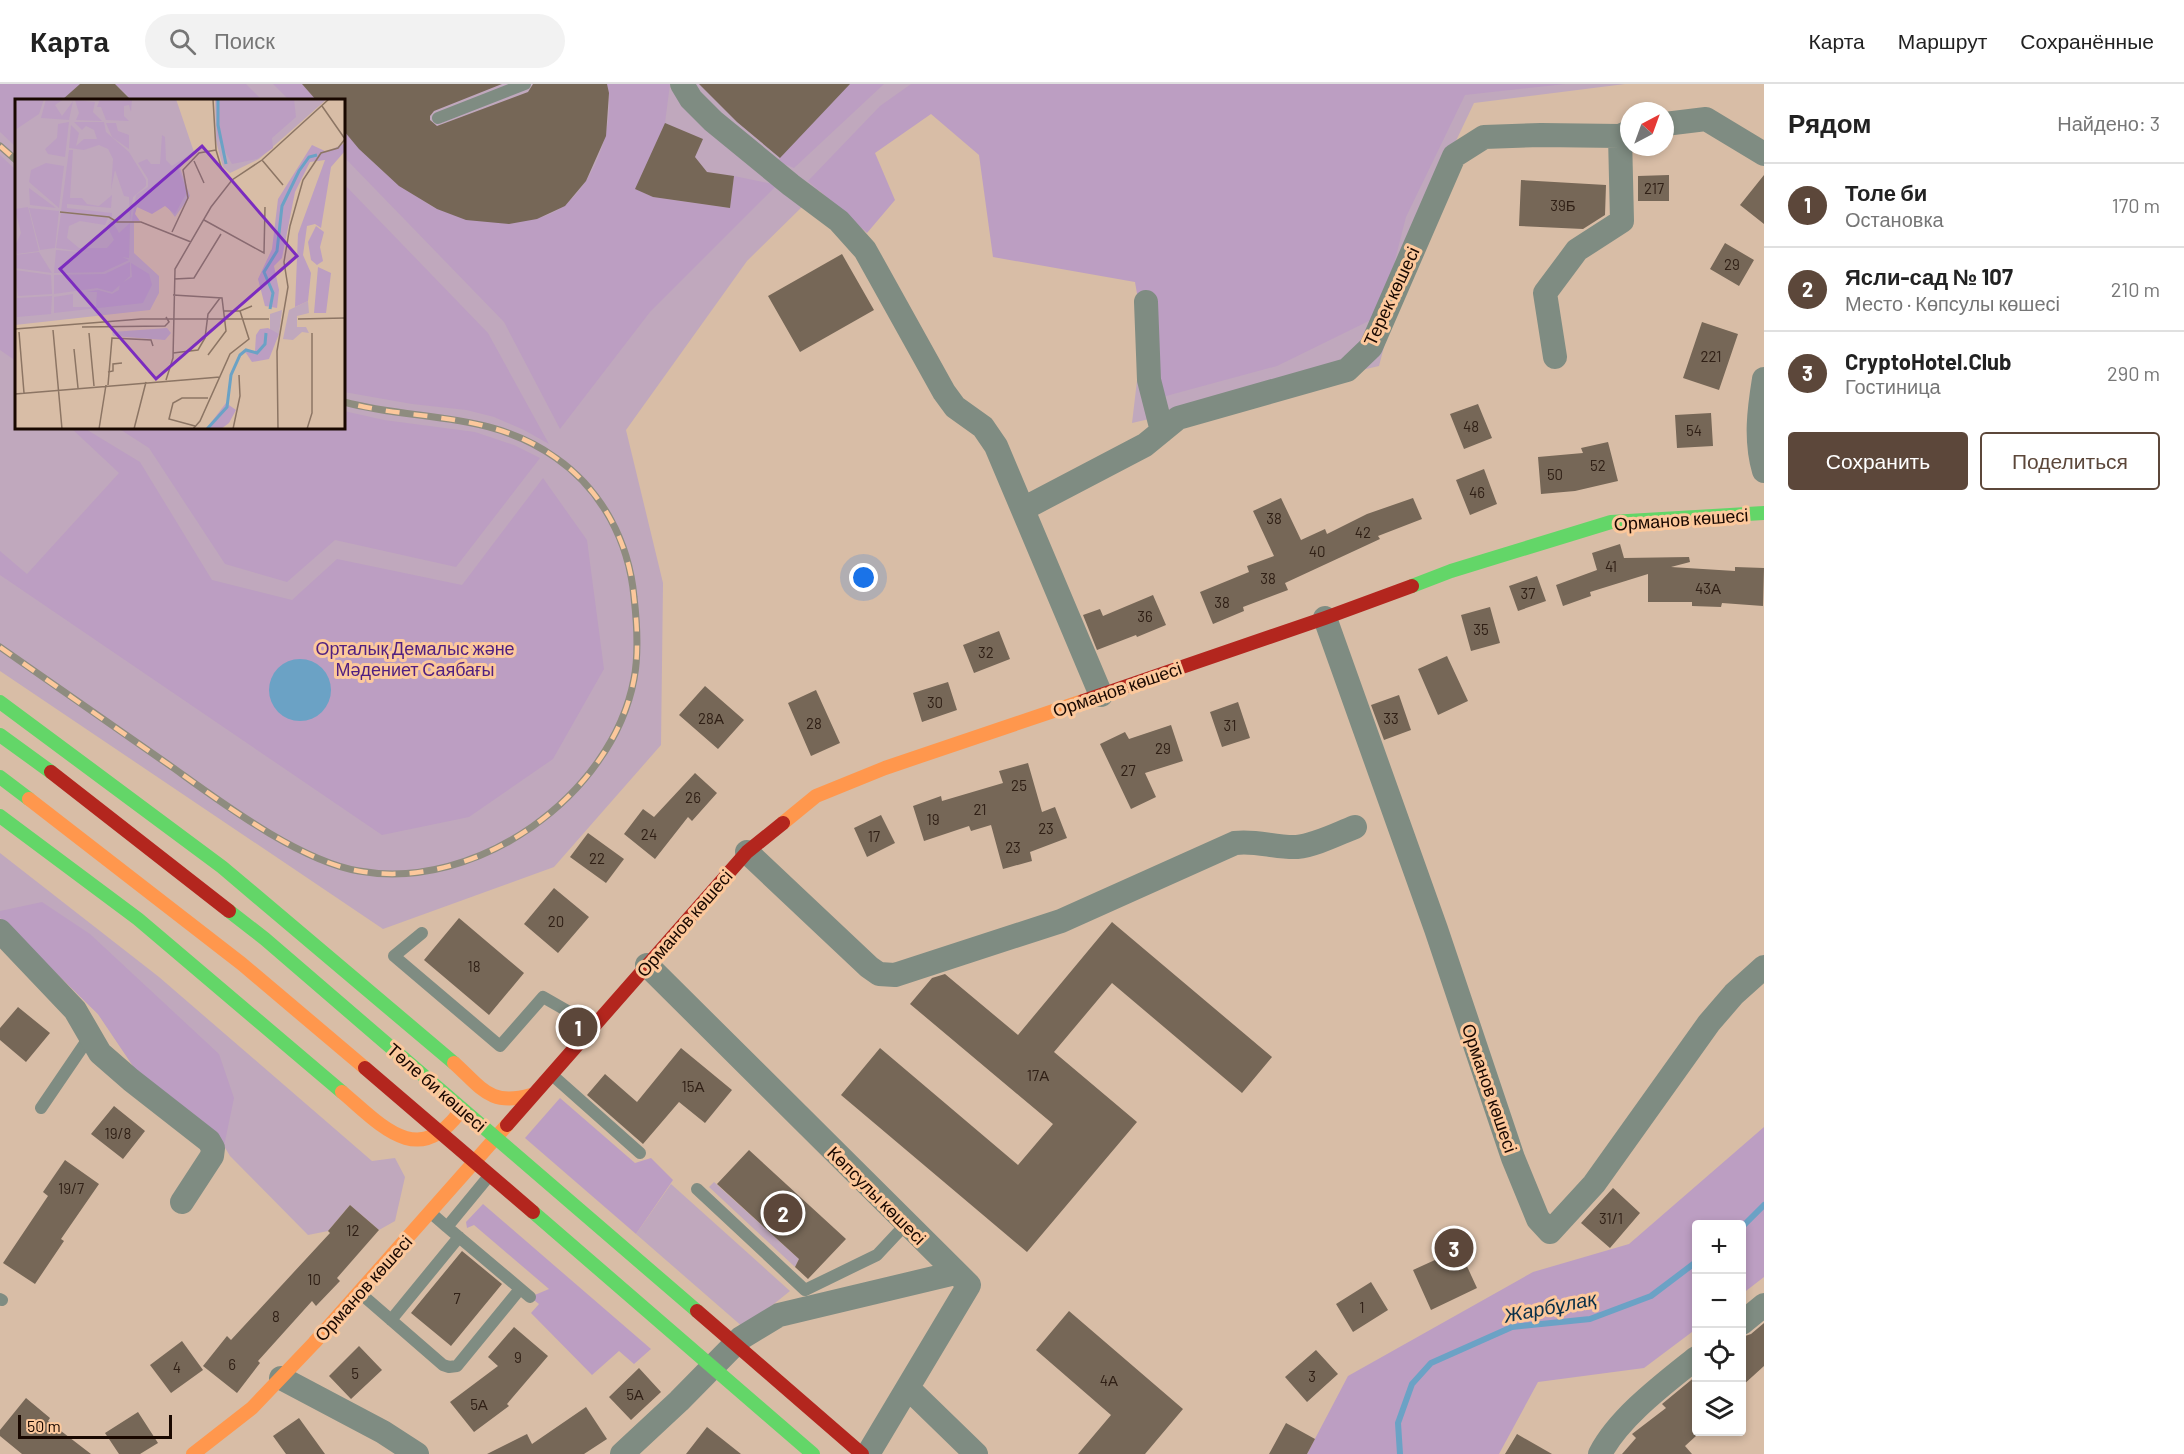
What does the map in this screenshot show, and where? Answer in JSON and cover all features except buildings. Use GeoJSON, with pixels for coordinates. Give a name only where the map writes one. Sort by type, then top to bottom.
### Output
{"type":"FeatureCollection","features":[{"type":"Feature","properties":{"kind":"main road","name":"Орманов көшесі"},"geometry":{"type":"LineString","coordinates":[[193,1454],[252,1408],[281,1378],[747,852],[816,796],[885,768],[1325,618],[1451,571],[1611,522],[1764,513]]}},
{"type":"Feature","properties":{"kind":"main road"},"geometry":{"type":"LineString","coordinates":[[0,702],[222,867],[492,1097],[518,1100],[531,1095]]}},
{"type":"Feature","properties":{"kind":"main road","name":"Төле би көшесі"},"geometry":{"type":"LineString","coordinates":[[0,735],[265,939],[862,1454]]}},
{"type":"Feature","properties":{"kind":"main road","name":"Төле би көшесі"},"geometry":{"type":"LineString","coordinates":[[0,777],[242,964],[447,1137],[813,1454]]}},
{"type":"Feature","properties":{"kind":"main road"},"geometry":{"type":"LineString","coordinates":[[0,816],[138,919],[392,1134],[408,1139],[425,1140],[446,1129],[458,1115],[464,1100],[465,1083],[462,1070]]}},
{"type":"Feature","properties":{"kind":"street"},"geometry":{"type":"LineString","coordinates":[[682,84],[691,99],[714,121],[791,186],[839,221],[865,250],[944,392],[955,407],[983,427],[996,446],[1101,695]]}},
{"type":"Feature","properties":{"kind":"street"},"geometry":{"type":"LineString","coordinates":[[1674,123],[1706,119],[1764,154]]}},
{"type":"Feature","properties":{"kind":"street","name":"Терек көшесі"},"geometry":{"type":"LineString","coordinates":[[1023,509],[1145,445],[1178,418],[1347,370],[1371,347],[1454,156],[1484,136],[1620,134]]}},
{"type":"Feature","properties":{"kind":"street"},"geometry":{"type":"LineString","coordinates":[[1555,357],[1545,293],[1577,250],[1622,221],[1623,156]]}},
{"type":"Feature","properties":{"kind":"street"},"geometry":{"type":"LineString","coordinates":[[1146,302],[1149,380],[1162,431]]}},
{"type":"Feature","properties":{"kind":"street"},"geometry":{"type":"LineString","coordinates":[[1764,379],[1758,417],[1758,453],[1764,471]]}},
{"type":"Feature","properties":{"kind":"street","name":"Орманов көшесі"},"geometry":{"type":"LineString","coordinates":[[1325,618],[1428,906],[1514,1158],[1538,1219],[1550,1232],[1594,1184],[1709,1023],[1734,994],[1764,967]]}},
{"type":"Feature","properties":{"kind":"street"},"geometry":{"type":"LineString","coordinates":[[747,852],[868,967],[879,974],[895,975],[1061,921],[1235,843],[1248,841],[1298,847],[1355,826]]}},
{"type":"Feature","properties":{"kind":"street"},"geometry":{"type":"LineString","coordinates":[[0,931],[75,1010],[100,1053],[209,1141],[213,1148],[212,1156],[182,1202]]}},
{"type":"Feature","properties":{"kind":"street","name":"Көпсулы көшесі"},"geometry":{"type":"LineString","coordinates":[[647,965],[969,1286],[868,1454]]}},
{"type":"Feature","properties":{"kind":"street"},"geometry":{"type":"LineString","coordinates":[[622,1454],[679,1401],[741,1338],[779,1315],[955,1273]]}},
{"type":"Feature","properties":{"kind":"street"},"geometry":{"type":"LineString","coordinates":[[1746,1320],[1764,1305]]}},
{"type":"Feature","properties":{"kind":"street"},"geometry":{"type":"LineString","coordinates":[[1600,1454],[1632,1414],[1692,1361]]}},
{"type":"Feature","properties":{"kind":"street"},"geometry":{"type":"LineString","coordinates":[[281,1378],[383,1432],[417,1454]]}},
{"type":"Feature","properties":{"kind":"street"},"geometry":{"type":"LineString","coordinates":[[908,1388],[976,1454]]}},
{"type":"Feature","properties":{"kind":"lane"},"geometry":{"type":"LineString","coordinates":[[438,118],[525,84]]}},
{"type":"Feature","properties":{"kind":"lane"},"geometry":{"type":"LineString","coordinates":[[422,933],[394,956],[500,1046],[543,997],[593,1026]]}},
{"type":"Feature","properties":{"kind":"lane"},"geometry":{"type":"LineString","coordinates":[[41,1108],[90,1036]]}},
{"type":"Feature","properties":{"kind":"lane"},"geometry":{"type":"LineString","coordinates":[[550,1074],[640,1153]]}},
{"type":"Feature","properties":{"kind":"lane"},"geometry":{"type":"LineString","coordinates":[[447,1227],[519,1142]]}},
{"type":"Feature","properties":{"kind":"lane"},"geometry":{"type":"LineString","coordinates":[[697,1189],[805,1290],[877,1255],[906,1224]]}},
{"type":"Feature","properties":{"kind":"lane"},"geometry":{"type":"LineString","coordinates":[[359,1292],[449,1368],[457,1366],[525,1293],[430,1212]]}},
{"type":"Feature","properties":{"kind":"lane"},"geometry":{"type":"LineString","coordinates":[[391,1320],[459,1237]]}},
{"type":"Feature","properties":{"kind":"green space","name":"Орталық Демалыс және Мәдениет Саябағы"},"geometry":{"type":"Polygon","coordinates":[[[0,84],[1625,84],[1474,103],[1416,225],[1379,366],[1132,423],[1150,271],[986,144],[926,85],[747,261],[626,430],[663,583],[661,745],[554,867],[383,929],[0,671],[0,84]]]}},
{"type":"Feature","properties":{"kind":"green space"},"geometry":{"type":"Polygon","coordinates":[[[0,84],[80,84],[68,99],[15,99],[15,146],[0,132],[0,84]]]}},
{"type":"Feature","properties":{"kind":"green space"},"geometry":{"type":"Polygon","coordinates":[[[115,84],[246,84],[261,99],[129,99],[115,84]]]}},
{"type":"Feature","properties":{"kind":"green space"},"geometry":{"type":"Polygon","coordinates":[[[273,84],[302,84],[315,99],[288,99],[273,84]]]}},
{"type":"Feature","properties":{"kind":"green space"},"geometry":{"type":"Polygon","coordinates":[[[607,84],[670,84],[665,123],[636,189],[653,197],[730,208],[734,176],[777,185],[650,312],[560,429],[504,322],[345,158],[345,132],[390,177],[434,208],[471,214],[538,218],[556,211],[585,183],[603,144],[608,123],[607,84]]]}},
{"type":"Feature","properties":{"kind":"green space"},"geometry":{"type":"Polygon","coordinates":[[[850,84],[884,84],[794,168],[777,161],[850,84]]]}},
{"type":"Feature","properties":{"kind":"green space"},"geometry":{"type":"Polygon","coordinates":[[[911,84],[1566,84],[1465,95],[1406,217],[1381,315],[1277,366],[1155,399],[1135,282],[993,257],[979,155],[931,114],[875,153],[895,200],[867,233],[808,181],[880,106],[911,84]]]}},
{"type":"Feature","properties":{"kind":"green space"},"geometry":{"type":"Polygon","coordinates":[[[0,155],[15,169],[15,360],[0,350],[0,155]]]}},
{"type":"Feature","properties":{"kind":"green space"},"geometry":{"type":"Polygon","coordinates":[[[345,185],[488,333],[549,444],[494,417],[466,410],[412,404],[345,392],[345,185]]]}},
{"type":"Feature","properties":{"kind":"green space"},"geometry":{"type":"Polygon","coordinates":[[[345,411],[384,420],[475,432],[514,445],[540,458],[456,567],[335,540],[287,582],[225,564],[149,448],[120,429],[345,429],[345,411]]]}},
{"type":"Feature","properties":{"kind":"green space"},"geometry":{"type":"Polygon","coordinates":[[[72,429],[86,429],[140,462],[212,580],[292,600],[337,559],[462,585],[543,478],[587,540],[604,669],[553,759],[469,817],[382,835],[0,575],[0,551],[27,574],[119,473],[72,429]]]}},
{"type":"Feature","properties":{"kind":"green space"},"geometry":{"type":"Polygon","coordinates":[[[0,853],[159,977],[372,1161],[395,1158],[405,1177],[395,1221],[379,1230],[350,1205],[328,1231],[308,1235],[230,1156],[224,1146],[137,1072],[98,1014],[0,918],[0,853]]]}},
{"type":"Feature","properties":{"kind":"green space"},"geometry":{"type":"Polygon","coordinates":[[[42,902],[90,934],[219,1054],[234,1098],[224,1146],[137,1072],[98,1014],[0,918],[0,911],[42,902]]]}},
{"type":"Feature","properties":{"kind":"green space"},"geometry":{"type":"Polygon","coordinates":[[[560,1098],[635,1163],[651,1158],[673,1180],[636,1234],[525,1138],[560,1098]]]}},
{"type":"Feature","properties":{"kind":"green space"},"geometry":{"type":"Polygon","coordinates":[[[1764,1127],[1764,1277],[1746,1291],[1746,1220],[1692,1220],[1692,1332],[1644,1368],[1538,1382],[1499,1454],[1307,1454],[1348,1376],[1533,1272],[1629,1244],[1764,1127]]]}},
{"type":"Feature","properties":{"kind":"green space"},"geometry":{"type":"Polygon","coordinates":[[[714,1182],[799,1259],[795,1267],[709,1187],[714,1182]]]}},
{"type":"Feature","properties":{"kind":"green space"},"geometry":{"type":"Polygon","coordinates":[[[671,1184],[790,1291],[744,1328],[636,1234],[671,1184]]]}},
{"type":"Feature","properties":{"kind":"green space"},"geometry":{"type":"Polygon","coordinates":[[[483,1204],[651,1349],[634,1364],[619,1351],[592,1375],[531,1313],[539,1304],[530,1297],[549,1289],[474,1225],[467,1228],[466,1222],[483,1204]]]}},
{"type":"Feature","properties":{"kind":"water"},"geometry":{"type":"Polygon","coordinates":[[[300,659],[322,668],[331,690],[322,712],[300,721],[278,712],[269,690],[278,668],[300,659]]]}},
{"type":"Feature","properties":{"kind":"waterway","name":"Жарбұлақ"},"geometry":{"type":"LineString","coordinates":[[1746,1223],[1764,1205]]}},
{"type":"Feature","properties":{"kind":"waterway","name":"Жарбұлақ"},"geometry":{"type":"LineString","coordinates":[[1400,1454],[1398,1423],[1412,1384],[1431,1363],[1512,1327],[1590,1319],[1651,1296],[1692,1265]]}},
{"type":"Feature","properties":{"kind":"railway"},"geometry":{"type":"LineString","coordinates":[[0,146],[15,159]]}},
{"type":"Feature","properties":{"kind":"railway"},"geometry":{"type":"LineString","coordinates":[[0,647],[237,813],[286,843],[336,865],[359,871],[404,874],[448,866],[492,850],[532,827],[568,797],[598,761],[621,722],[634,679],[637,648],[635,607],[631,577],[619,537],[600,502],[587,485],[556,458],[531,443],[479,424],[345,402]]}},
{"type":"Feature","properties":{"kind":"traffic: fast"},"geometry":{"type":"LineString","coordinates":[[1412,586],[1451,571],[1611,522],[1764,513]]}},
{"type":"Feature","properties":{"kind":"traffic: fast"},"geometry":{"type":"LineString","coordinates":[[0,702],[222,867],[454,1063]]}},
{"type":"Feature","properties":{"kind":"traffic: fast"},"geometry":{"type":"LineString","coordinates":[[0,735],[51,772]]}},
{"type":"Feature","properties":{"kind":"traffic: fast"},"geometry":{"type":"LineString","coordinates":[[0,777],[29,799]]}},
{"type":"Feature","properties":{"kind":"traffic: fast"},"geometry":{"type":"LineString","coordinates":[[0,816],[138,919],[342,1092]]}},
{"type":"Feature","properties":{"kind":"traffic: fast"},"geometry":{"type":"LineString","coordinates":[[229,911],[265,939],[697,1311]]}},
{"type":"Feature","properties":{"kind":"traffic: fast"},"geometry":{"type":"LineString","coordinates":[[533,1212],[813,1454]]}},
{"type":"Feature","properties":{"kind":"traffic: slow"},"geometry":{"type":"LineString","coordinates":[[783,823],[816,796],[885,768],[1083,701]]}},
{"type":"Feature","properties":{"kind":"traffic: slow"},"geometry":{"type":"LineString","coordinates":[[29,799],[242,964],[365,1068]]}},
{"type":"Feature","properties":{"kind":"traffic: slow"},"geometry":{"type":"LineString","coordinates":[[454,1063],[480,1087],[496,1097],[506,1099],[531,1095]]}},
{"type":"Feature","properties":{"kind":"traffic: slow"},"geometry":{"type":"LineString","coordinates":[[342,1092],[385,1127],[399,1136],[414,1139],[428,1138],[443,1129],[459,1113]]}},
{"type":"Feature","properties":{"kind":"traffic: slow"},"geometry":{"type":"LineString","coordinates":[[193,1454],[252,1408],[314,1343],[507,1125]]}},
{"type":"Feature","properties":{"kind":"traffic: jam"},"geometry":{"type":"LineString","coordinates":[[1083,701],[1412,586]]}},
{"type":"Feature","properties":{"kind":"traffic: jam"},"geometry":{"type":"LineString","coordinates":[[51,772],[229,911]]}},
{"type":"Feature","properties":{"kind":"traffic: jam"},"geometry":{"type":"LineString","coordinates":[[507,1125],[747,852],[783,823]]}},
{"type":"Feature","properties":{"kind":"traffic: jam"},"geometry":{"type":"LineString","coordinates":[[365,1068],[533,1212]]}},
{"type":"Feature","properties":{"kind":"traffic: jam"},"geometry":{"type":"LineString","coordinates":[[697,1311],[862,1454]]}},
{"type":"Feature","properties":{"kind":"place","name":"Толе би"},"geometry":{"type":"Point","coordinates":[578,1027]}},
{"type":"Feature","properties":{"kind":"place","name":"Ясли-сад № 107"},"geometry":{"type":"Point","coordinates":[783,1213]}},
{"type":"Feature","properties":{"kind":"place","name":"CryptoHotel.Club"},"geometry":{"type":"Point","coordinates":[1454,1248]}}]}
